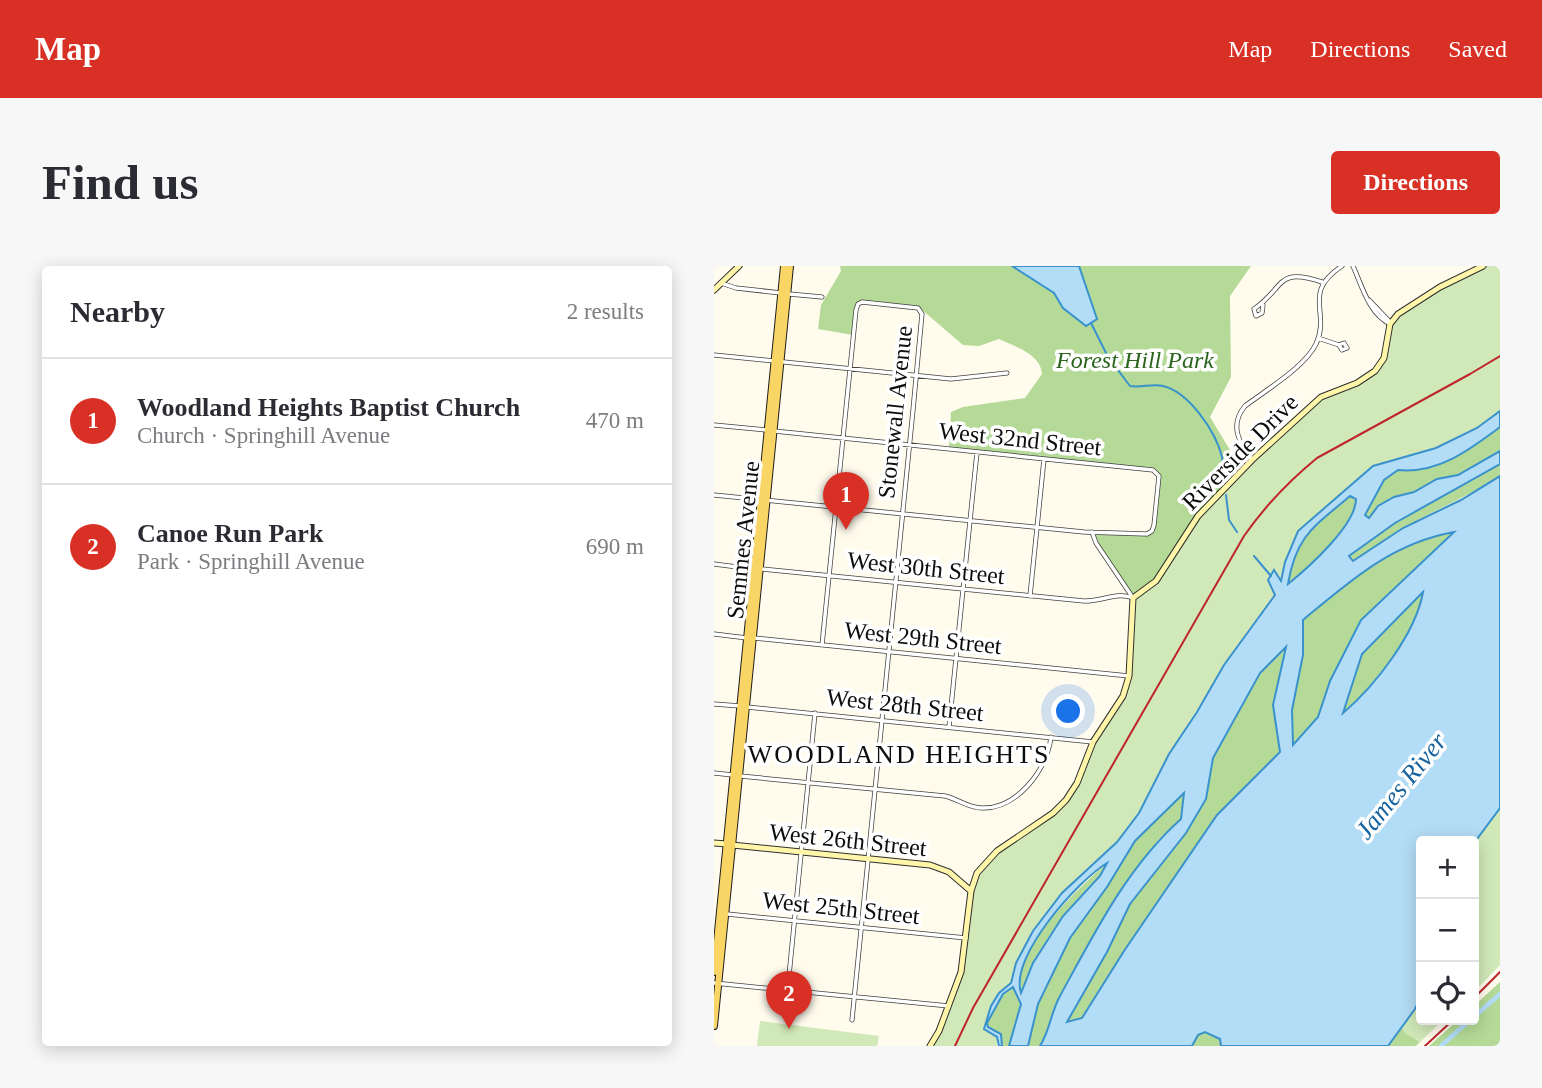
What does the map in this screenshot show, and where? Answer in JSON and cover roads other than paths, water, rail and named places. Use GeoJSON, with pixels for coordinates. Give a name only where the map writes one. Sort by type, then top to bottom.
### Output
{"type":"FeatureCollection","features":[{"type":"Feature","properties":{"kind":"main road","name":"Semmes Avenue"},"geometry":{"type":"LineString","coordinates":[[784,266],[785,293]]}},
{"type":"Feature","properties":{"kind":"main road","name":"Semmes Avenue"},"geometry":{"type":"LineString","coordinates":[[714,972],[730,845],[785,293],[790,266]]}},
{"type":"Feature","properties":{"kind":"main road","name":"Semmes Avenue"},"geometry":{"type":"LineString","coordinates":[[714,1026],[720,914]]}},
{"type":"Feature","properties":{"kind":"street"},"geometry":{"type":"LineString","coordinates":[[1252,460],[1238,438],[1237,419],[1240,412],[1304,360],[1318,338],[1319,298],[1323,282],[1342,266]]}},
{"type":"Feature","properties":{"kind":"street"},"geometry":{"type":"LineString","coordinates":[[1353,266],[1367,299],[1390,324],[1409,304],[1483,266]]}},
{"type":"Feature","properties":{"kind":"street"},"geometry":{"type":"LineString","coordinates":[[714,290],[735,267]]}},
{"type":"Feature","properties":{"kind":"street"},"geometry":{"type":"LineString","coordinates":[[1263,305],[1280,283],[1291,276],[1298,275],[1323,282]]}},
{"type":"Feature","properties":{"kind":"street"},"geometry":{"type":"LineString","coordinates":[[722,283],[736,288],[822,297]]}},
{"type":"Feature","properties":{"kind":"street","name":"Stonewall Avenue"},"geometry":{"type":"LineString","coordinates":[[850,369],[859,303],[921,310],[910,445],[852,1020]]}},
{"type":"Feature","properties":{"kind":"street","name":"Riverside Drive"},"geometry":{"type":"LineString","coordinates":[[1133,598],[1158,580],[1198,516],[1252,460],[1321,397],[1357,383],[1375,371],[1384,358],[1390,324]]}},
{"type":"Feature","properties":{"kind":"street"},"geometry":{"type":"LineString","coordinates":[[1318,338],[1339,345]]}},
{"type":"Feature","properties":{"kind":"street"},"geometry":{"type":"LineString","coordinates":[[714,355],[951,379],[1007,373]]}},
{"type":"Feature","properties":{"kind":"street"},"geometry":{"type":"LineString","coordinates":[[822,645],[850,369]]}},
{"type":"Feature","properties":{"kind":"street","name":"West 32nd Street"},"geometry":{"type":"LineString","coordinates":[[714,425],[1156,472],[1157,501],[1151,533],[1092,532]]}},
{"type":"Feature","properties":{"kind":"street"},"geometry":{"type":"LineString","coordinates":[[949,727],[977,452]]}},
{"type":"Feature","properties":{"kind":"street"},"geometry":{"type":"LineString","coordinates":[[1030,596],[1044,458]]}},
{"type":"Feature","properties":{"kind":"street"},"geometry":{"type":"LineString","coordinates":[[714,495],[1092,532],[1096,543],[1133,598],[1129,676],[1122,700],[1093,742],[1077,783],[1066,800],[1053,813],[991,856],[977,873],[971,891],[961,972],[937,1035],[930,1046]]}},
{"type":"Feature","properties":{"kind":"street","name":"West 30th Street"},"geometry":{"type":"LineString","coordinates":[[714,564],[1091,601],[1123,595],[1133,598]]}},
{"type":"Feature","properties":{"kind":"street","name":"West 29th Street"},"geometry":{"type":"LineString","coordinates":[[714,634],[1129,676]]}},
{"type":"Feature","properties":{"kind":"street","name":"West 28th Street"},"geometry":{"type":"LineString","coordinates":[[714,704],[1093,742]]}},
{"type":"Feature","properties":{"kind":"street"},"geometry":{"type":"LineString","coordinates":[[785,1016],[815,713]]}},
{"type":"Feature","properties":{"kind":"street"},"geometry":{"type":"LineString","coordinates":[[714,773],[945,796],[978,808],[988,808],[1002,803],[1037,776],[1048,756],[1051,737]]}},
{"type":"Feature","properties":{"kind":"street","name":"West 26th Street"},"geometry":{"type":"LineString","coordinates":[[714,843],[938,867],[953,874],[971,891]]}},
{"type":"Feature","properties":{"kind":"street","name":"West 25th Street"},"geometry":{"type":"LineString","coordinates":[[720,914],[965,938]]}},
{"type":"Feature","properties":{"kind":"street"},"geometry":{"type":"LineString","coordinates":[[716,983],[949,1006]]}},
{"type":"Feature","properties":{"kind":"water"},"geometry":{"type":"Polygon","coordinates":[[[1012,266],[1079,266],[1097,319],[1086,326],[1063,308],[1054,293],[1012,266]]]}},
{"type":"Feature","properties":{"kind":"water","name":"James River"},"geometry":{"type":"Polygon","coordinates":[[[1500,411],[1500,427],[1465,452],[1426,468],[1398,470],[1384,480],[1365,515],[1369,518],[1378,506],[1394,497],[1414,492],[1437,479],[1458,475],[1500,451],[1500,464],[1395,523],[1349,556],[1353,561],[1403,528],[1461,500],[1500,476],[1500,808],[1479,836],[1416,836],[1416,1007],[1388,1046],[1221,1046],[1220,1039],[1205,1032],[1198,1035],[1192,1046],[1040,1046],[1060,996],[1113,902],[1144,858],[1181,819],[1184,793],[1135,841],[1107,887],[1070,938],[1038,1004],[1028,1046],[1009,1046],[1021,1004],[1013,987],[1003,994],[987,1023],[988,1027],[1001,1034],[1002,1046],[999,1046],[997,1037],[984,1029],[991,1006],[999,993],[1011,983],[1016,963],[1033,931],[1062,893],[1117,842],[1139,813],[1169,754],[1224,665],[1275,595],[1268,580],[1274,570],[1281,581],[1285,562],[1298,531],[1373,466],[1436,448],[1477,428],[1500,411]],[[1350,496],[1309,533],[1296,554],[1288,584],[1340,533],[1354,509],[1356,499],[1350,496]],[[1454,532],[1432,537],[1391,554],[1355,578],[1303,620],[1303,655],[1292,710],[1293,745],[1318,717],[1330,681],[1361,620],[1454,532]],[[1423,592],[1362,654],[1343,713],[1381,674],[1392,658],[1412,624],[1423,592]],[[1286,647],[1260,673],[1213,758],[1206,799],[1186,833],[1130,904],[1107,952],[1067,1022],[1082,1018],[1124,951],[1217,815],[1280,752],[1273,705],[1286,647]],[[1107,863],[1064,902],[1036,940],[1025,959],[1020,977],[1021,993],[1033,963],[1063,916],[1100,876],[1107,863]]]}},
{"type":"Feature","properties":{"kind":"waterway"},"geometry":{"type":"LineString","coordinates":[[1091,323],[1108,357],[1130,386],[1159,385],[1173,390],[1200,414],[1219,447],[1224,480]]}},
{"type":"Feature","properties":{"kind":"waterway"},"geometry":{"type":"LineString","coordinates":[[1226,495],[1229,520],[1237,532]]}},
{"type":"Feature","properties":{"kind":"waterway"},"geometry":{"type":"LineString","coordinates":[[1254,556],[1271,576]]}},
{"type":"Feature","properties":{"kind":"waterway"},"geometry":{"type":"LineString","coordinates":[[1479,1013],[1500,994]]}},
{"type":"Feature","properties":{"kind":"waterway"},"geometry":{"type":"LineString","coordinates":[[1441,1046],[1464,1025]]}},
{"type":"Feature","properties":{"kind":"railway"},"geometry":{"type":"LineString","coordinates":[[955,1046],[973,1008],[1244,536],[1260,514],[1317,458],[1500,356]]}},
{"type":"Feature","properties":{"kind":"railway"},"geometry":{"type":"LineString","coordinates":[[1479,993],[1500,972]]}},
{"type":"Feature","properties":{"kind":"railway"},"geometry":{"type":"LineString","coordinates":[[1425,1046],[1448,1025]]}},
{"type":"Feature","properties":{"kind":"place","name":"Woodland Heights Baptist Church"},"geometry":{"type":"Point","coordinates":[846,530]}},
{"type":"Feature","properties":{"kind":"place","name":"Canoe Run Park"},"geometry":{"type":"Point","coordinates":[789,1029]}},
{"type":"Feature","properties":{"kind":"district","name":"WOODLAND HEIGHTS"},"geometry":{"type":"Point","coordinates":[899,754]}},
{"type":"Feature","properties":{"kind":"park label","name":"Forest Hill Park"},"geometry":{"type":"Point","coordinates":[1135,360]}}]}
